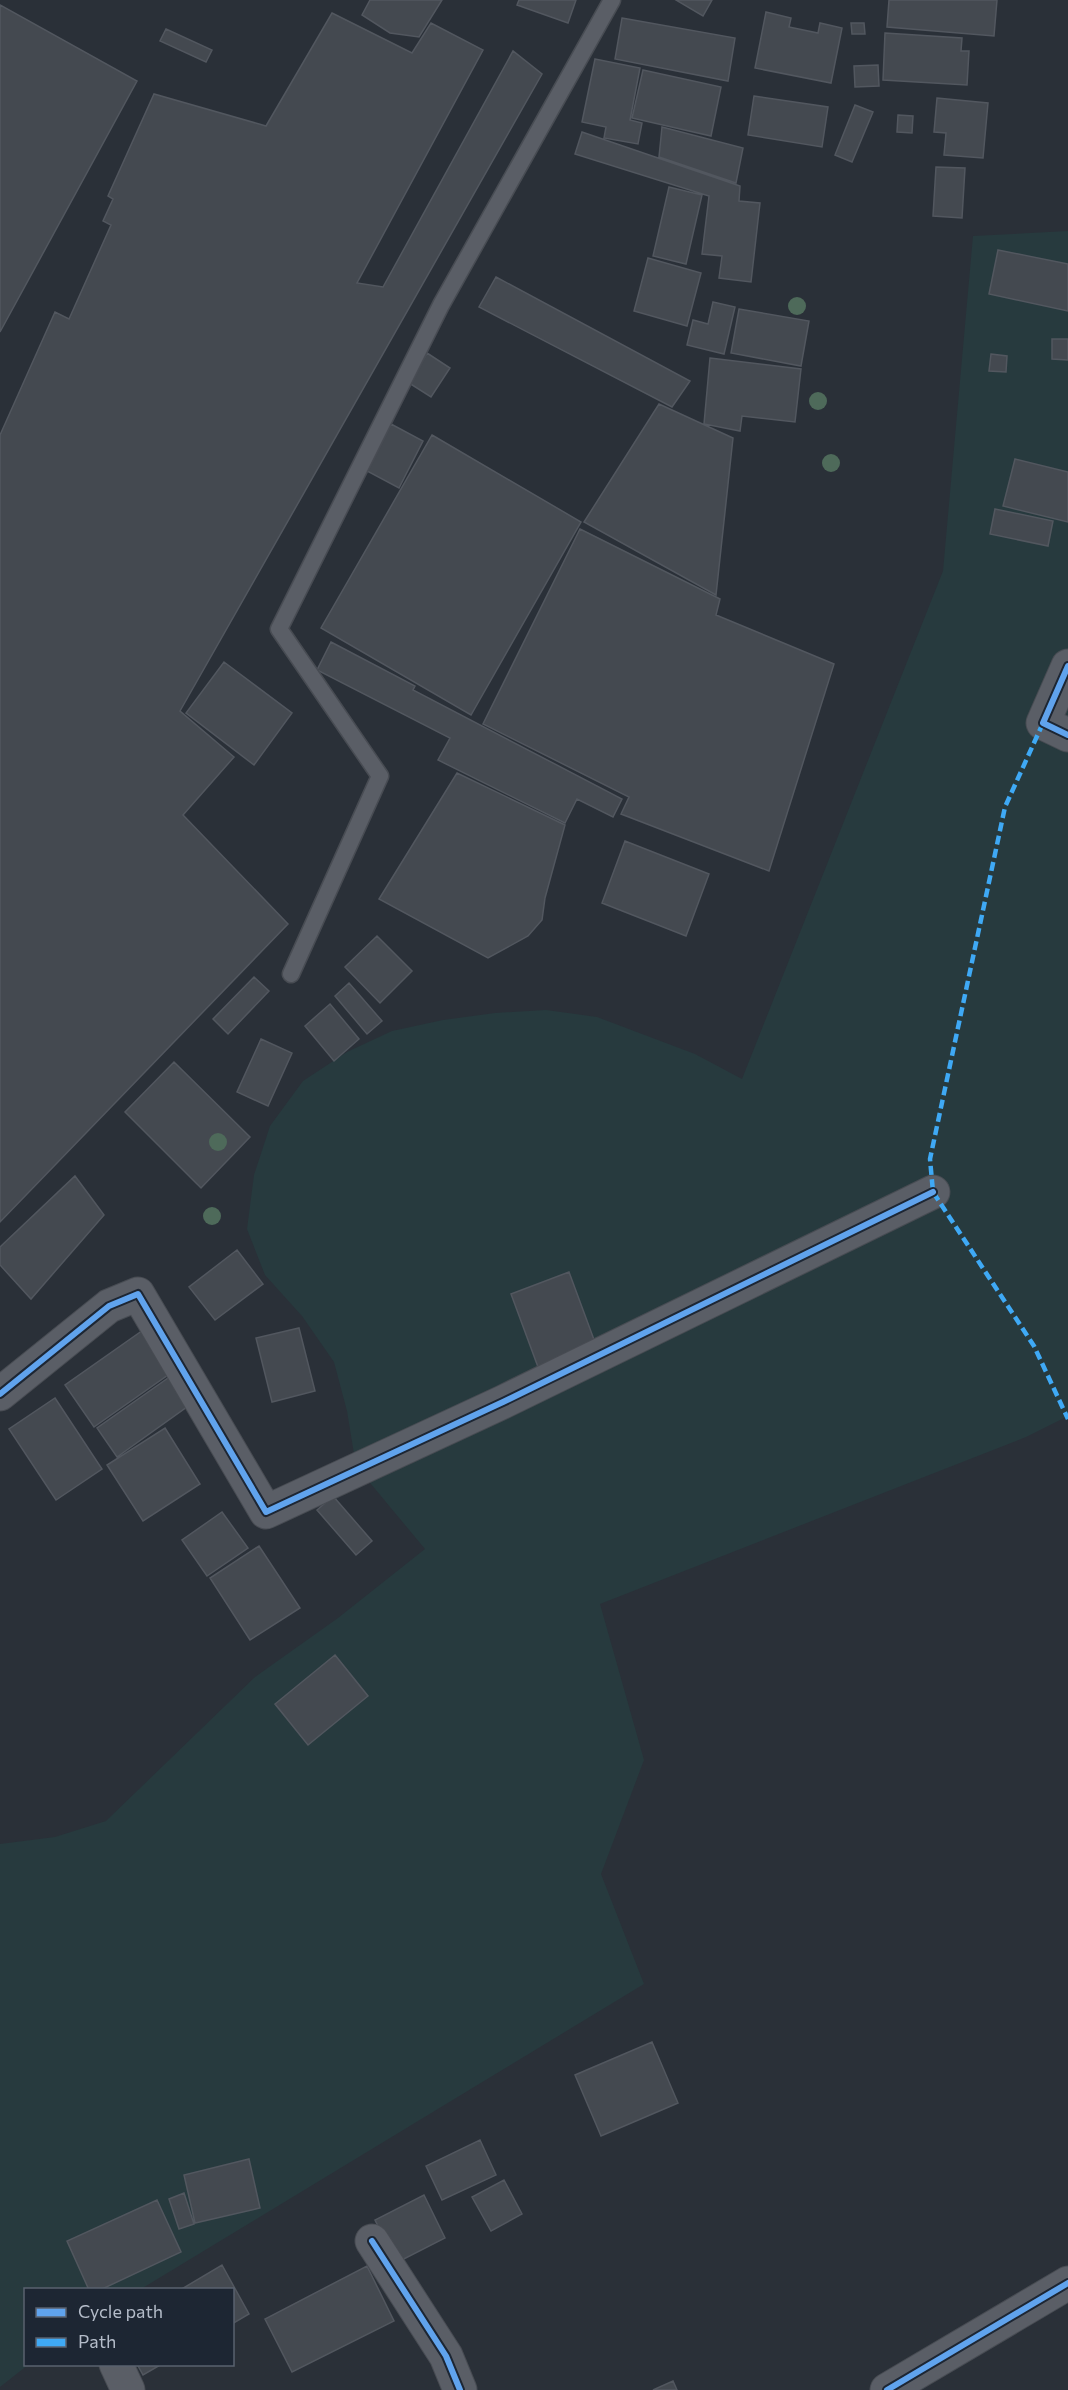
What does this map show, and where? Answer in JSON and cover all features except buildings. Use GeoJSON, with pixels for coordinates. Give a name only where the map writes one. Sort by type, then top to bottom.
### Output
{"type":"FeatureCollection","features":[{"type":"Feature","properties":{"kind":"street"},"geometry":{"type":"LineString","coordinates":[[1068,666],[1043,723],[1068,735]]}},
{"type":"Feature","properties":{"kind":"street"},"geometry":{"type":"LineString","coordinates":[[0,1394],[109,1306],[138,1294],[266,1512],[503,1402],[933,1192]]}},
{"type":"Feature","properties":{"kind":"street"},"geometry":{"type":"LineString","coordinates":[[372,2241],[446,2356],[460,2390]]}},
{"type":"Feature","properties":{"kind":"street"},"geometry":{"type":"LineString","coordinates":[[887,2390],[1068,2283]]}},
{"type":"Feature","properties":{"kind":"street"},"geometry":{"type":"LineString","coordinates":[[117,2366],[128,2390]]}},
{"type":"Feature","properties":{"kind":"lane"},"geometry":{"type":"LineString","coordinates":[[291,974],[380,776],[279,629],[441,305],[612,0]]}},
{"type":"Feature","properties":{"kind":"green space"},"geometry":{"type":"Polygon","coordinates":[[[1068,231],[1068,1416],[1026,1437],[600,1604],[644,1760],[601,1874],[644,1984],[143,2288],[24,2288],[24,2366],[27,2366],[0,2387],[0,1844],[55,1837],[106,1821],[255,1677],[338,1618],[425,1549],[356,1466],[347,1411],[334,1362],[302,1316],[265,1275],[247,1229],[254,1175],[270,1126],[303,1081],[347,1052],[392,1031],[443,1020],[495,1013],[546,1010],[597,1017],[695,1054],[742,1079],[943,571],[973,236],[1068,231]]]}},
{"type":"Feature","properties":{"kind":"marked path"},"geometry":{"type":"LineString","coordinates":[[1043,723],[1005,807],[930,1159],[933,1192],[1034,1346],[1068,1419]]}},
{"type":"Feature","properties":{"kind":"cycle path"},"geometry":{"type":"LineString","coordinates":[[1068,666],[1043,723],[1068,735]]}},
{"type":"Feature","properties":{"kind":"cycle path"},"geometry":{"type":"LineString","coordinates":[[0,1394],[109,1306],[138,1294],[266,1512],[503,1402],[933,1192]]}},
{"type":"Feature","properties":{"kind":"cycle path"},"geometry":{"type":"LineString","coordinates":[[372,2241],[446,2356],[460,2390]]}},
{"type":"Feature","properties":{"kind":"cycle path"},"geometry":{"type":"LineString","coordinates":[[887,2390],[1068,2283]]}}]}
